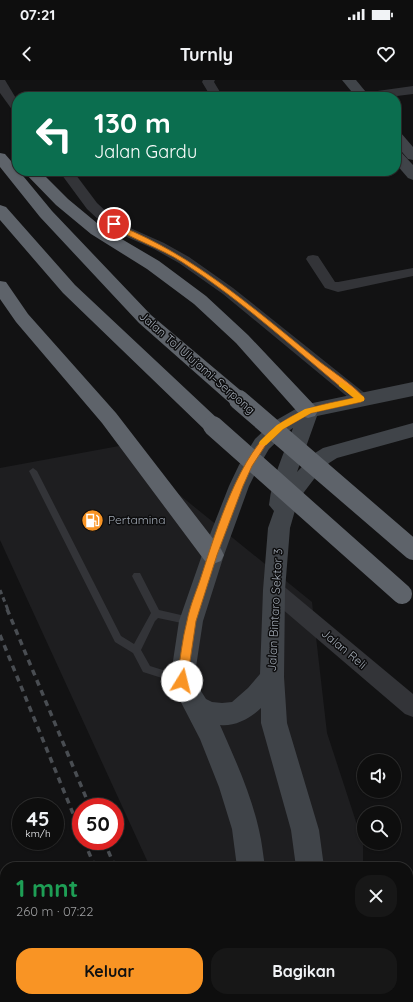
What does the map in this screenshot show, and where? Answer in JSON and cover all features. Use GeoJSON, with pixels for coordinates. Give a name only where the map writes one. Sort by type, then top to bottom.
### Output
{"type":"FeatureCollection","features":[{"type":"Feature","properties":{"kind":"highway"},"geometry":{"type":"LineString","coordinates":[[0,148],[12,156]]}},
{"type":"Feature","properties":{"kind":"highway","name":"Jalan Tol Ulujami–Serpong"},"geometry":{"type":"LineString","coordinates":[[0,157],[12,172]]}},
{"type":"Feature","properties":{"kind":"highway","name":"Jalan Tol Ulujami–Serpong"},"geometry":{"type":"LineString","coordinates":[[15,176],[46,214],[145,319],[413,550]]}},
{"type":"Feature","properties":{"kind":"highway"},"geometry":{"type":"LineString","coordinates":[[36,176],[62,202],[97,231],[153,265],[200,300],[242,339],[308,411]]}},
{"type":"Feature","properties":{"kind":"highway"},"geometry":{"type":"LineString","coordinates":[[0,210],[69,289],[213,426],[408,598]]}},
{"type":"Feature","properties":{"kind":"highway"},"geometry":{"type":"LineString","coordinates":[[0,286],[22,318],[109,418],[212,555]]}},
{"type":"Feature","properties":{"kind":"main road"},"geometry":{"type":"LineString","coordinates":[[334,80],[344,92]]}},
{"type":"Feature","properties":{"kind":"main road"},"geometry":{"type":"LineString","coordinates":[[349,80],[359,92]]}},
{"type":"Feature","properties":{"kind":"main road"},"geometry":{"type":"LineString","coordinates":[[401,142],[413,156]]}},
{"type":"Feature","properties":{"kind":"main road"},"geometry":{"type":"LineString","coordinates":[[401,161],[413,175]]}},
{"type":"Feature","properties":{"kind":"main road"},"geometry":{"type":"LineString","coordinates":[[249,862],[244,825],[229,775],[199,708],[182,681],[192,621],[212,555],[238,486],[249,465],[262,444],[280,427],[308,411],[413,389]]}},
{"type":"Feature","properties":{"kind":"main road"},"geometry":{"type":"LineString","coordinates":[[279,528],[280,500],[285,480],[308,411]]}},
{"type":"Feature","properties":{"kind":"main road","name":"Jalan Bintaro Sektor 3"},"geometry":{"type":"LineString","coordinates":[[309,862],[305,830],[274,723],[272,677],[274,590],[279,528],[288,500],[295,488],[322,458],[330,453],[413,430]]}},
{"type":"Feature","properties":{"kind":"main road"},"geometry":{"type":"LineString","coordinates":[[199,708],[210,714],[220,716],[232,714],[245,707],[258,696],[272,677]]}},
{"type":"Feature","properties":{"kind":"street"},"geometry":{"type":"LineString","coordinates":[[209,80],[208,82],[214,92]]}},
{"type":"Feature","properties":{"kind":"street"},"geometry":{"type":"LineString","coordinates":[[0,81],[12,101]]}},
{"type":"Feature","properties":{"kind":"street"},"geometry":{"type":"LineString","coordinates":[[399,92],[413,90]]}},
{"type":"Feature","properties":{"kind":"street"},"geometry":{"type":"LineString","coordinates":[[70,176],[92,206],[106,219],[123,230],[159,246],[184,260],[228,291],[361,399]]}},
{"type":"Feature","properties":{"kind":"street"},"geometry":{"type":"LineString","coordinates":[[313,259],[330,284],[338,287],[413,272]]}},
{"type":"Feature","properties":{"kind":"street","name":"Jalan Reli"},"geometry":{"type":"LineString","coordinates":[[274,590],[413,707]]}},
{"type":"Feature","properties":{"kind":"lane"},"geometry":{"type":"LineString","coordinates":[[33,471],[118,639],[136,650],[147,669],[182,681]]}},
{"type":"Feature","properties":{"kind":"lane"},"geometry":{"type":"LineString","coordinates":[[137,576],[156,614]]}},
{"type":"Feature","properties":{"kind":"lane"},"geometry":{"type":"LineString","coordinates":[[136,650],[152,618],[156,614],[192,621]]}},
{"type":"Feature","properties":{"kind":"shaded area"},"geometry":{"type":"Polygon","coordinates":[[[119,446],[312,602],[327,733],[357,825],[357,850],[363,850],[363,862],[148,862],[124,810],[124,798],[118,798],[0,540],[0,468],[119,446]]]}},
{"type":"Feature","properties":{"kind":"railway"},"geometry":{"type":"LineString","coordinates":[[0,590],[8,610]]}},
{"type":"Feature","properties":{"kind":"railway"},"geometry":{"type":"LineString","coordinates":[[7,609],[86,798]]}},
{"type":"Feature","properties":{"kind":"railway"},"geometry":{"type":"LineString","coordinates":[[0,635],[72,811]]}},
{"type":"Feature","properties":{"kind":"railway"},"geometry":{"type":"LineString","coordinates":[[88,850],[93,862]]}},
{"type":"Feature","properties":{"kind":"railway"},"geometry":{"type":"LineString","coordinates":[[108,850],[113,862]]}},
{"type":"Feature","properties":{"kind":"slow traffic"},"geometry":{"type":"LineString","coordinates":[[263,443],[280,427],[308,411],[361,399],[342,384]]}},
{"type":"Feature","properties":{"kind":"place","name":"Pertamina"},"geometry":{"type":"Point","coordinates":[92,520]}},
{"type":"Feature","properties":{"kind":"route"},"geometry":{"type":"LineString","coordinates":[[114,224],[123,230],[159,246],[184,260],[228,291],[361,399],[308,411],[280,427],[262,444],[238,486],[212,555],[192,621],[182,681]]}}]}
